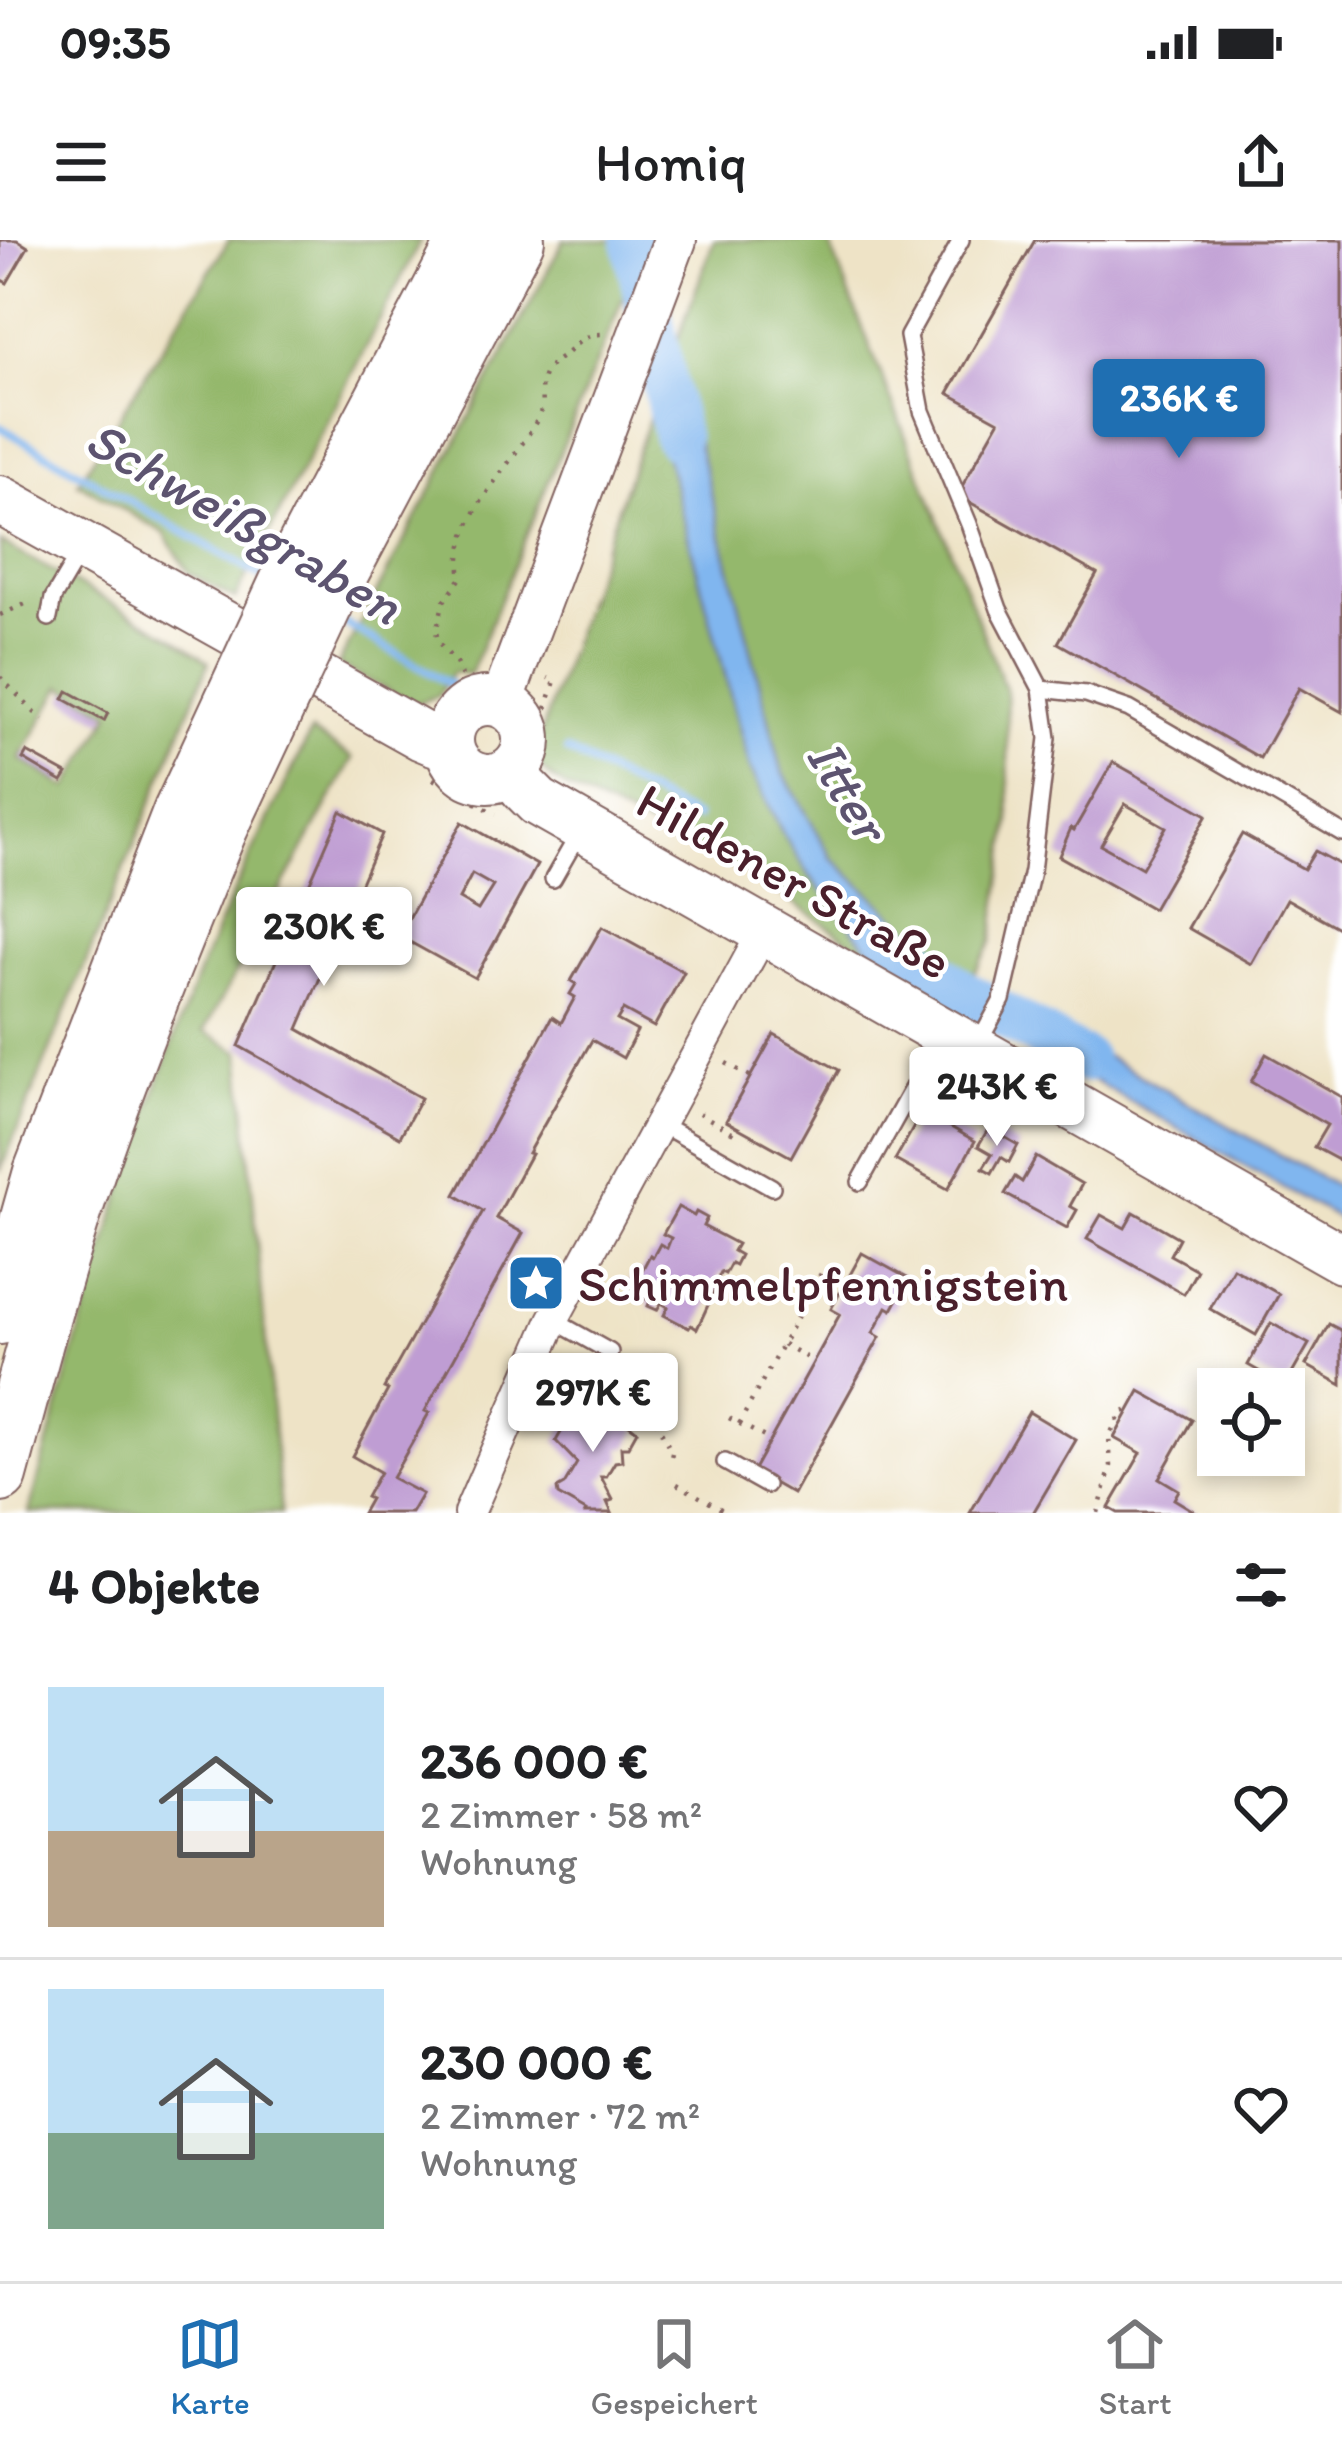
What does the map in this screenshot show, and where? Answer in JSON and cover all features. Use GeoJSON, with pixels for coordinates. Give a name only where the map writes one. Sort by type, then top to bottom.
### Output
{"type":"FeatureCollection","features":[{"type":"Feature","properties":{"kind":"highway"},"geometry":{"type":"LineString","coordinates":[[0,1317],[41,1172],[466,240]]}},
{"type":"Feature","properties":{"kind":"highway"},"geometry":{"type":"LineString","coordinates":[[313,579],[517,240]]}},
{"type":"Feature","properties":{"kind":"highway"},"geometry":{"type":"LineString","coordinates":[[0,1474],[39,1328],[89,1167],[147,1007],[200,821]]}},
{"type":"Feature","properties":{"kind":"main road"},"geometry":{"type":"LineString","coordinates":[[523,758],[501,777],[477,778],[452,753],[449,741],[454,720],[495,685],[620,357],[675,240]]}},
{"type":"Feature","properties":{"kind":"main road"},"geometry":{"type":"LineString","coordinates":[[0,500],[422,736],[449,741]]}},
{"type":"Feature","properties":{"kind":"main road"},"geometry":{"type":"LineString","coordinates":[[495,685],[520,718],[527,740],[520,763],[523,758]]}},
{"type":"Feature","properties":{"kind":"main road","name":"Hildener Straße"},"geometry":{"type":"LineString","coordinates":[[523,758],[538,802],[967,1040],[1342,1259]]}},
{"type":"Feature","properties":{"kind":"street"},"geometry":{"type":"LineString","coordinates":[[469,1513],[553,1320],[765,929]]}},
{"type":"Feature","properties":{"kind":"lane"},"geometry":{"type":"LineString","coordinates":[[860,1182],[1002,1000],[1034,849],[1048,738],[1041,689],[999,609],[922,411],[911,355],[908,337],[962,240]]}},
{"type":"Feature","properties":{"kind":"lane"},"geometry":{"type":"LineString","coordinates":[[49,618],[53,598],[83,546]]}},
{"type":"Feature","properties":{"kind":"lane"},"geometry":{"type":"LineString","coordinates":[[1041,689],[1086,694],[1129,709],[1342,833]]}},
{"type":"Feature","properties":{"kind":"lane"},"geometry":{"type":"LineString","coordinates":[[553,879],[582,827]]}},
{"type":"Feature","properties":{"kind":"lane"},"geometry":{"type":"LineString","coordinates":[[666,1110],[772,1187]]}},
{"type":"Feature","properties":{"kind":"lane"},"geometry":{"type":"LineString","coordinates":[[553,1320],[610,1352]]}},
{"type":"Feature","properties":{"kind":"lane"},"geometry":{"type":"LineString","coordinates":[[725,1462],[766,1485]]}},
{"type":"Feature","properties":{"kind":"path"},"geometry":{"type":"LineString","coordinates":[[523,758],[555,681],[495,685],[456,663],[438,642],[436,631],[444,601],[460,578],[461,545],[470,523],[543,409],[542,380],[550,365],[585,337],[606,334],[620,357]]}},
{"type":"Feature","properties":{"kind":"path"},"geometry":{"type":"LineString","coordinates":[[0,615],[18,605],[53,598]]}},
{"type":"Feature","properties":{"kind":"path"},"geometry":{"type":"LineString","coordinates":[[0,677],[42,720]]}},
{"type":"Feature","properties":{"kind":"path"},"geometry":{"type":"LineString","coordinates":[[666,1110],[733,1132],[736,1127]]}},
{"type":"Feature","properties":{"kind":"path"},"geometry":{"type":"LineString","coordinates":[[739,1424],[825,1266]]}},
{"type":"Feature","properties":{"kind":"path"},"geometry":{"type":"LineString","coordinates":[[782,1344],[814,1362]]}},
{"type":"Feature","properties":{"kind":"path"},"geometry":{"type":"LineString","coordinates":[[538,1351],[649,1413],[672,1454],[670,1461]]}},
{"type":"Feature","properties":{"kind":"path"},"geometry":{"type":"LineString","coordinates":[[1098,1513],[1111,1466],[1108,1436],[1122,1412],[1129,1410]]}},
{"type":"Feature","properties":{"kind":"path"},"geometry":{"type":"LineString","coordinates":[[729,1418],[770,1440]]}},
{"type":"Feature","properties":{"kind":"path"},"geometry":{"type":"LineString","coordinates":[[677,1484],[728,1513]]}},
{"type":"Feature","properties":{"kind":"green space"},"geometry":{"type":"Polygon","coordinates":[[[229,240],[421,240],[235,599],[188,572],[164,533],[78,483],[229,240]]]}},
{"type":"Feature","properties":{"kind":"green space"},"geometry":{"type":"Polygon","coordinates":[[[564,240],[626,240],[634,271],[470,674],[453,672],[438,696],[414,704],[338,665],[564,240]]]}},
{"type":"Feature","properties":{"kind":"green space"},"geometry":{"type":"Polygon","coordinates":[[[714,240],[828,240],[1006,691],[1010,822],[992,942],[968,984],[949,998],[886,965],[753,876],[553,779],[534,753],[714,240]]]}},
{"type":"Feature","properties":{"kind":"green space"},"geometry":{"type":"Polygon","coordinates":[[[0,542],[175,638],[209,662],[0,1172],[0,542]],[[62,686],[20,759],[68,788],[111,713],[62,686]]]}},
{"type":"Feature","properties":{"kind":"green space"},"geometry":{"type":"Polygon","coordinates":[[[311,732],[353,758],[204,1031],[240,1052],[281,1513],[29,1513],[103,1254],[166,1061],[216,930],[311,732]]]}},
{"type":"Feature","properties":{"kind":"water"},"geometry":{"type":"Polygon","coordinates":[[[674,350],[782,771],[832,858],[968,984],[957,1005],[886,965],[867,946],[812,879],[750,768],[653,406],[674,350]]]}},
{"type":"Feature","properties":{"kind":"water"},"geometry":{"type":"Polygon","coordinates":[[[1040,1019],[1342,1190],[1342,1221],[1027,1043],[1040,1019]]]}},
{"type":"Feature","properties":{"kind":"building"},"geometry":{"type":"Polygon","coordinates":[[[0,240],[17,240],[28,247],[7,283],[0,279],[0,240]]]}},
{"type":"Feature","properties":{"kind":"building"},"geometry":{"type":"Polygon","coordinates":[[[1035,240],[1342,240],[1342,712],[1299,688],[1260,758],[1058,643],[1097,574],[957,495],[999,421],[948,393],[1035,240]]]}},
{"type":"Feature","properties":{"kind":"building"},"geometry":{"type":"Polygon","coordinates":[[[68,691],[108,713],[104,721],[64,699],[68,691]]]}},
{"type":"Feature","properties":{"kind":"building"},"geometry":{"type":"Polygon","coordinates":[[[27,752],[67,774],[62,782],[23,759],[27,752]]]}},
{"type":"Feature","properties":{"kind":"building"},"geometry":{"type":"Polygon","coordinates":[[[1113,762],[1207,815],[1153,909],[1059,856],[1071,828],[1074,830],[1113,762]],[[1125,804],[1101,845],[1142,868],[1166,827],[1125,804]]]}},
{"type":"Feature","properties":{"kind":"building"},"geometry":{"type":"Polygon","coordinates":[[[341,811],[382,834],[298,1029],[421,1098],[400,1137],[239,1046],[341,811]]]}},
{"type":"Feature","properties":{"kind":"building"},"geometry":{"type":"Polygon","coordinates":[[[462,822],[537,865],[475,978],[399,936],[462,822]],[[472,874],[459,899],[478,910],[493,886],[472,874]]]}},
{"type":"Feature","properties":{"kind":"building"},"geometry":{"type":"Polygon","coordinates":[[[1242,834],[1304,869],[1315,851],[1342,866],[1342,930],[1287,899],[1251,964],[1188,928],[1242,834]]]}},
{"type":"Feature","properties":{"kind":"building"},"geometry":{"type":"Polygon","coordinates":[[[602,927],[684,972],[654,1027],[623,1010],[617,1020],[637,1031],[623,1058],[592,1040],[496,1218],[523,1233],[392,1478],[422,1494],[411,1513],[362,1513],[380,1472],[352,1456],[388,1390],[384,1388],[483,1211],[455,1195],[552,1017],[561,1023],[575,997],[570,994],[576,984],[571,981],[602,927]]]}},
{"type":"Feature","properties":{"kind":"building"},"geometry":{"type":"Polygon","coordinates":[[[774,1034],[839,1070],[791,1157],[726,1121],[774,1034]]]}},
{"type":"Feature","properties":{"kind":"building"},"geometry":{"type":"Polygon","coordinates":[[[1266,1054],[1342,1097],[1342,1162],[1314,1147],[1327,1125],[1251,1082],[1266,1054]]]}},
{"type":"Feature","properties":{"kind":"building"},"geometry":{"type":"Polygon","coordinates":[[[923,1111],[975,1141],[948,1189],[895,1160],[923,1111]]]}},
{"type":"Feature","properties":{"kind":"building"},"geometry":{"type":"Polygon","coordinates":[[[989,1128],[1018,1145],[1009,1162],[1001,1157],[992,1173],[983,1168],[992,1154],[978,1146],[989,1128]]]}},
{"type":"Feature","properties":{"kind":"building"},"geometry":{"type":"Polygon","coordinates":[[[1036,1157],[1082,1184],[1070,1206],[1077,1210],[1067,1228],[1005,1194],[1015,1177],[1022,1182],[1036,1157]]]}},
{"type":"Feature","properties":{"kind":"building"},"geometry":{"type":"Polygon","coordinates":[[[678,1207],[707,1218],[703,1226],[737,1244],[733,1251],[740,1255],[725,1274],[721,1272],[716,1282],[722,1285],[697,1329],[664,1315],[668,1307],[661,1303],[657,1310],[648,1306],[650,1301],[628,1284],[633,1275],[638,1278],[660,1244],[667,1248],[671,1238],[663,1234],[678,1207]]]}},
{"type":"Feature","properties":{"kind":"building"},"geometry":{"type":"Polygon","coordinates":[[[1134,1212],[1179,1238],[1170,1255],[1197,1270],[1184,1294],[1087,1239],[1101,1215],[1125,1228],[1134,1212]]]}},
{"type":"Feature","properties":{"kind":"building"},"geometry":{"type":"Polygon","coordinates":[[[862,1253],[909,1279],[892,1310],[887,1307],[873,1333],[880,1337],[793,1494],[753,1471],[840,1314],[831,1309],[862,1253]]]}},
{"type":"Feature","properties":{"kind":"building"},"geometry":{"type":"Polygon","coordinates":[[[1233,1268],[1279,1294],[1256,1335],[1210,1309],[1233,1268]]]}},
{"type":"Feature","properties":{"kind":"building"},"geometry":{"type":"Polygon","coordinates":[[[1271,1323],[1309,1344],[1295,1368],[1248,1365],[1271,1323]]]}},
{"type":"Feature","properties":{"kind":"building"},"geometry":{"type":"Polygon","coordinates":[[[1329,1324],[1342,1331],[1342,1385],[1306,1365],[1329,1324]]]}},
{"type":"Feature","properties":{"kind":"building"},"geometry":{"type":"Polygon","coordinates":[[[1140,1391],[1192,1420],[1159,1478],[1179,1490],[1174,1499],[1197,1513],[1118,1513],[1109,1508],[1141,1453],[1114,1438],[1140,1391]]]}},
{"type":"Feature","properties":{"kind":"building"},"geometry":{"type":"Polygon","coordinates":[[[584,1399],[601,1409],[605,1406],[637,1431],[628,1447],[621,1447],[622,1461],[601,1477],[613,1500],[607,1502],[612,1513],[585,1513],[558,1495],[557,1489],[577,1463],[556,1441],[584,1399]]]}},
{"type":"Feature","properties":{"kind":"building"},"geometry":{"type":"Polygon","coordinates":[[[1029,1412],[1076,1440],[1033,1513],[970,1513],[1029,1412]]]}},
{"type":"Feature","properties":{"kind":"waterway","name":"Itter"},"geometry":{"type":"LineString","coordinates":[[634,240],[676,437]]}},
{"type":"Feature","properties":{"kind":"waterway","name":"Schweißgraben"},"geometry":{"type":"LineString","coordinates":[[0,427],[264,578]]}},
{"type":"Feature","properties":{"kind":"waterway","name":"Schweißgraben"},"geometry":{"type":"LineString","coordinates":[[340,621],[450,684]]}},
{"type":"Feature","properties":{"kind":"waterway","name":"Schweißgraben"},"geometry":{"type":"LineString","coordinates":[[567,751],[696,818]]}},
{"type":"Feature","properties":{"kind":"waterway","name":"Itter"},"geometry":{"type":"LineString","coordinates":[[915,957],[964,993],[1084,1060]]}},
{"type":"Feature","properties":{"kind":"place","name":"Schimmelpfennigstein"},"geometry":{"type":"Point","coordinates":[536,1283]}}]}
